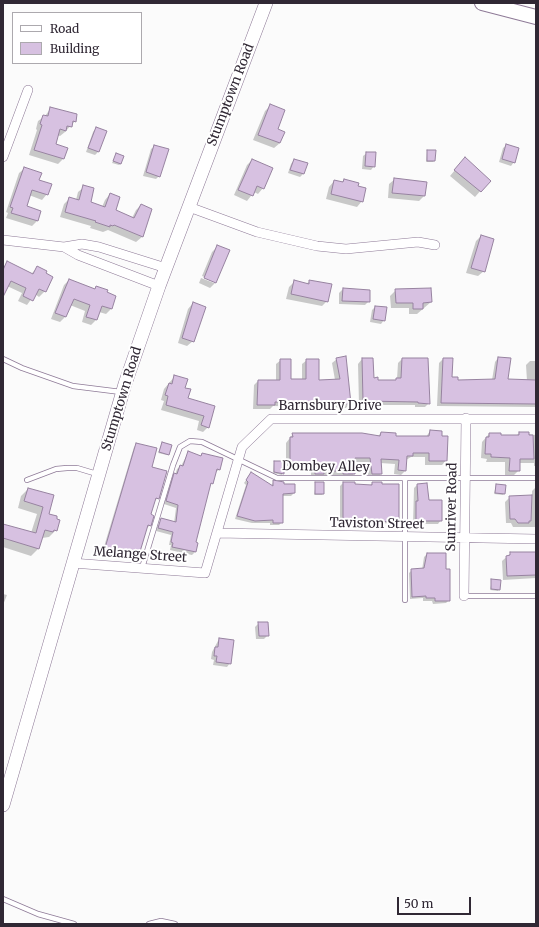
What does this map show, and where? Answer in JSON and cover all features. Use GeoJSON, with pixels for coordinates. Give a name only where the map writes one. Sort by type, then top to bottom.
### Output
{"type":"FeatureCollection","features":[{"type":"Feature","properties":{"kind":"main road"},"geometry":{"type":"LineString","coordinates":[[482,3],[506,6],[536,17]]}},
{"type":"Feature","properties":{"kind":"street","name":"Stumptown Road"},"geometry":{"type":"LineString","coordinates":[[4,799],[122,392],[159,286],[266,3]]}},
{"type":"Feature","properties":{"kind":"street"},"geometry":{"type":"LineString","coordinates":[[3,157],[28,90]]}},
{"type":"Feature","properties":{"kind":"street"},"geometry":{"type":"LineString","coordinates":[[189,207],[257,232],[317,246],[346,249],[418,242],[435,245]]}},
{"type":"Feature","properties":{"kind":"street"},"geometry":{"type":"LineString","coordinates":[[3,240],[64,247],[82,244],[99,246],[166,268]]}},
{"type":"Feature","properties":{"kind":"street"},"geometry":{"type":"LineString","coordinates":[[64,247],[78,255],[159,286]]}},
{"type":"Feature","properties":{"kind":"street","name":"Sunriver Road"},"geometry":{"type":"LineString","coordinates":[[464,596],[466,418]]}},
{"type":"Feature","properties":{"kind":"street","name":"Barnsbury Drive"},"geometry":{"type":"LineString","coordinates":[[205,573],[242,447],[271,419],[536,419]]}},
{"type":"Feature","properties":{"kind":"street","name":"Taviston Street"},"geometry":{"type":"LineString","coordinates":[[217,533],[465,539],[536,539]]}},
{"type":"Feature","properties":{"kind":"street","name":"Melange Street"},"geometry":{"type":"LineString","coordinates":[[72,563],[205,573]]}},
{"type":"Feature","properties":{"kind":"lane"},"geometry":{"type":"LineString","coordinates":[[3,359],[22,368],[73,386],[122,392]]}},
{"type":"Feature","properties":{"kind":"lane","name":"Dombey Alley"},"geometry":{"type":"LineString","coordinates":[[142,569],[173,465],[180,447],[190,442],[202,442],[277,478],[536,478]]}},
{"type":"Feature","properties":{"kind":"lane"},"geometry":{"type":"LineString","coordinates":[[28,480],[56,469],[67,468],[77,468],[98,475]]}},
{"type":"Feature","properties":{"kind":"lane"},"geometry":{"type":"LineString","coordinates":[[404,600],[405,478]]}},
{"type":"Feature","properties":{"kind":"lane"},"geometry":{"type":"LineString","coordinates":[[464,596],[536,596]]}},
{"type":"Feature","properties":{"kind":"lane"},"geometry":{"type":"LineString","coordinates":[[3,899],[38,914],[74,924]]}},
{"type":"Feature","properties":{"kind":"lane"},"geometry":{"type":"LineString","coordinates":[[149,924],[162,921],[175,924]]}},
{"type":"Feature","properties":{"kind":"building"},"geometry":{"type":"Polygon","coordinates":[[[270,104],[285,110],[278,129],[285,132],[280,143],[258,135],[270,104]]]}},
{"type":"Feature","properties":{"kind":"building"},"geometry":{"type":"Polygon","coordinates":[[[50,107],[77,114],[76,122],[73,121],[72,127],[67,126],[66,131],[60,129],[56,144],[68,148],[64,159],[34,150],[42,125],[40,124],[43,115],[48,116],[50,107]]]}},
{"type":"Feature","properties":{"kind":"building"},"geometry":{"type":"Polygon","coordinates":[[[96,127],[107,131],[99,152],[88,148],[96,127]]]}},
{"type":"Feature","properties":{"kind":"building"},"geometry":{"type":"Polygon","coordinates":[[[506,144],[519,148],[515,163],[502,159],[506,144]]]}},
{"type":"Feature","properties":{"kind":"building"},"geometry":{"type":"Polygon","coordinates":[[[154,145],[169,149],[160,177],[146,172],[154,145]]]}},
{"type":"Feature","properties":{"kind":"building"},"geometry":{"type":"Polygon","coordinates":[[[427,150],[436,150],[435,161],[427,161],[427,150]]]}},
{"type":"Feature","properties":{"kind":"building"},"geometry":{"type":"Polygon","coordinates":[[[366,152],[376,152],[375,167],[365,166],[366,152]]]}},
{"type":"Feature","properties":{"kind":"building"},"geometry":{"type":"Polygon","coordinates":[[[116,153],[124,156],[121,164],[113,161],[116,153]]]}},
{"type":"Feature","properties":{"kind":"building"},"geometry":{"type":"Polygon","coordinates":[[[465,157],[491,181],[481,192],[454,170],[465,157]]]}},
{"type":"Feature","properties":{"kind":"building"},"geometry":{"type":"Polygon","coordinates":[[[252,159],[273,168],[264,189],[257,186],[253,196],[238,190],[252,159]]]}},
{"type":"Feature","properties":{"kind":"building"},"geometry":{"type":"Polygon","coordinates":[[[294,159],[308,163],[304,174],[290,170],[294,159]]]}},
{"type":"Feature","properties":{"kind":"building"},"geometry":{"type":"Polygon","coordinates":[[[24,167],[42,173],[39,180],[52,184],[48,195],[32,190],[27,206],[41,211],[38,221],[11,213],[13,208],[10,207],[24,167]]]}},
{"type":"Feature","properties":{"kind":"building"},"geometry":{"type":"Polygon","coordinates":[[[394,178],[427,182],[425,196],[392,193],[394,178]]]}},
{"type":"Feature","properties":{"kind":"building"},"geometry":{"type":"Polygon","coordinates":[[[344,179],[359,183],[358,186],[366,188],[363,202],[331,194],[334,180],[343,182],[344,179]]]}},
{"type":"Feature","properties":{"kind":"building"},"geometry":{"type":"Polygon","coordinates":[[[83,185],[94,188],[91,202],[105,207],[110,193],[120,197],[116,210],[134,218],[141,204],[152,209],[143,237],[114,225],[110,225],[110,227],[95,222],[96,221],[65,212],[69,197],[79,200],[83,185]]]}},
{"type":"Feature","properties":{"kind":"building"},"geometry":{"type":"Polygon","coordinates":[[[481,235],[494,239],[485,272],[471,268],[481,235]]]}},
{"type":"Feature","properties":{"kind":"building"},"geometry":{"type":"Polygon","coordinates":[[[217,245],[230,250],[216,283],[204,278],[217,245]]]}},
{"type":"Feature","properties":{"kind":"building"},"geometry":{"type":"Polygon","coordinates":[[[7,261],[33,274],[37,266],[47,271],[46,273],[53,277],[46,292],[39,289],[33,301],[23,296],[26,288],[11,281],[3,297],[3,270],[7,261]]]}},
{"type":"Feature","properties":{"kind":"building"},"geometry":{"type":"Polygon","coordinates":[[[69,279],[95,289],[96,286],[108,290],[107,292],[116,296],[112,309],[102,306],[97,320],[86,317],[90,305],[74,299],[66,317],[55,313],[69,279]]]}},
{"type":"Feature","properties":{"kind":"building"},"geometry":{"type":"Polygon","coordinates":[[[294,280],[309,284],[309,280],[332,284],[328,302],[291,294],[294,280]]]}},
{"type":"Feature","properties":{"kind":"building"},"geometry":{"type":"Polygon","coordinates":[[[343,288],[370,290],[370,302],[342,301],[343,288]]]}},
{"type":"Feature","properties":{"kind":"building"},"geometry":{"type":"Polygon","coordinates":[[[431,288],[432,302],[423,303],[423,309],[413,309],[413,303],[396,303],[395,289],[431,288]]]}},
{"type":"Feature","properties":{"kind":"building"},"geometry":{"type":"Polygon","coordinates":[[[193,302],[206,307],[194,342],[182,338],[193,302]]]}},
{"type":"Feature","properties":{"kind":"building"},"geometry":{"type":"Polygon","coordinates":[[[375,306],[387,307],[385,321],[373,319],[375,306]]]}},
{"type":"Feature","properties":{"kind":"building"},"geometry":{"type":"Polygon","coordinates":[[[346,356],[351,404],[275,402],[275,405],[257,405],[258,380],[280,380],[280,359],[291,359],[291,379],[306,379],[306,359],[319,359],[319,380],[340,379],[336,358],[346,356]]]}},
{"type":"Feature","properties":{"kind":"building"},"geometry":{"type":"Polygon","coordinates":[[[498,357],[511,358],[508,379],[536,380],[536,404],[441,403],[443,358],[453,358],[452,377],[458,377],[458,380],[495,379],[498,357]]]}},
{"type":"Feature","properties":{"kind":"building"},"geometry":{"type":"Polygon","coordinates":[[[362,358],[373,358],[374,378],[378,377],[378,380],[396,380],[396,378],[401,378],[402,358],[428,358],[430,404],[418,402],[363,401],[362,358]]]}},
{"type":"Feature","properties":{"kind":"building"},"geometry":{"type":"Polygon","coordinates":[[[174,375],[188,379],[185,388],[191,389],[188,398],[215,406],[209,428],[201,425],[204,416],[166,405],[168,396],[165,395],[169,383],[172,384],[174,375]]]}},
{"type":"Feature","properties":{"kind":"building"},"geometry":{"type":"Polygon","coordinates":[[[430,430],[442,431],[442,436],[448,436],[447,461],[429,461],[429,453],[413,453],[413,456],[407,456],[406,471],[398,470],[399,460],[381,459],[382,474],[372,474],[370,458],[355,458],[355,474],[343,474],[343,471],[324,471],[324,474],[315,474],[315,463],[290,463],[290,437],[293,437],[292,433],[362,433],[380,436],[381,432],[396,433],[396,436],[429,436],[430,430]]]}},
{"type":"Feature","properties":{"kind":"building"},"geometry":{"type":"Polygon","coordinates":[[[519,432],[529,432],[529,435],[533,435],[534,459],[520,459],[520,471],[509,471],[510,458],[491,457],[491,454],[485,454],[486,437],[489,437],[489,433],[519,435],[519,432]]]}},
{"type":"Feature","properties":{"kind":"building"},"geometry":{"type":"Polygon","coordinates":[[[162,442],[172,445],[169,455],[159,452],[162,442]]]}},
{"type":"Feature","properties":{"kind":"building"},"geometry":{"type":"Polygon","coordinates":[[[136,443],[157,448],[152,467],[167,471],[159,499],[156,498],[151,514],[154,516],[151,526],[148,525],[139,555],[105,548],[136,443]]]}},
{"type":"Feature","properties":{"kind":"building"},"geometry":{"type":"Polygon","coordinates":[[[188,451],[201,456],[202,453],[223,458],[220,470],[217,469],[213,484],[211,483],[196,542],[198,543],[196,552],[172,547],[173,543],[171,542],[173,532],[158,528],[161,518],[176,522],[178,505],[166,501],[174,473],[177,474],[180,465],[183,466],[188,451]]]}},
{"type":"Feature","properties":{"kind":"building"},"geometry":{"type":"Polygon","coordinates":[[[274,461],[284,461],[284,474],[274,472],[274,461]]]}},
{"type":"Feature","properties":{"kind":"building"},"geometry":{"type":"Polygon","coordinates":[[[251,472],[273,486],[273,480],[284,482],[284,484],[295,484],[295,493],[283,494],[283,523],[273,523],[273,520],[255,521],[237,516],[248,482],[246,480],[251,472]]]}},
{"type":"Feature","properties":{"kind":"building"},"geometry":{"type":"Polygon","coordinates":[[[315,482],[324,482],[324,494],[315,494],[315,482]]]}},
{"type":"Feature","properties":{"kind":"building"},"geometry":{"type":"Polygon","coordinates":[[[343,482],[355,482],[355,484],[372,485],[372,482],[382,482],[382,484],[399,484],[399,521],[343,523],[343,482]]]}},
{"type":"Feature","properties":{"kind":"building"},"geometry":{"type":"Polygon","coordinates":[[[427,483],[429,500],[442,500],[442,521],[416,521],[416,501],[418,501],[417,484],[427,483]]]}},
{"type":"Feature","properties":{"kind":"building"},"geometry":{"type":"Polygon","coordinates":[[[496,484],[506,485],[505,494],[495,493],[496,484]]]}},
{"type":"Feature","properties":{"kind":"building"},"geometry":{"type":"Polygon","coordinates":[[[28,488],[54,495],[49,514],[57,516],[57,519],[60,520],[57,531],[54,530],[53,532],[45,530],[39,549],[3,538],[3,524],[36,533],[43,507],[24,501],[28,488]]]}},
{"type":"Feature","properties":{"kind":"building"},"geometry":{"type":"Polygon","coordinates":[[[532,495],[531,521],[529,521],[529,523],[518,523],[515,519],[510,519],[509,496],[532,495]]]}},
{"type":"Feature","properties":{"kind":"building"},"geometry":{"type":"Polygon","coordinates":[[[510,552],[536,552],[536,575],[507,576],[506,556],[510,555],[510,552]]]}},
{"type":"Feature","properties":{"kind":"building"},"geometry":{"type":"Polygon","coordinates":[[[427,553],[446,553],[446,569],[450,569],[450,601],[435,601],[435,598],[426,598],[426,596],[412,597],[411,569],[424,568],[427,553]]]}},
{"type":"Feature","properties":{"kind":"building"},"geometry":{"type":"Polygon","coordinates":[[[491,579],[501,580],[500,590],[491,589],[491,579]]]}},
{"type":"Feature","properties":{"kind":"building"},"geometry":{"type":"Polygon","coordinates":[[[258,622],[268,622],[269,636],[259,636],[258,622]]]}},
{"type":"Feature","properties":{"kind":"building"},"geometry":{"type":"Polygon","coordinates":[[[219,638],[234,640],[231,664],[216,662],[217,656],[214,656],[215,647],[218,647],[219,638]]]}}]}
